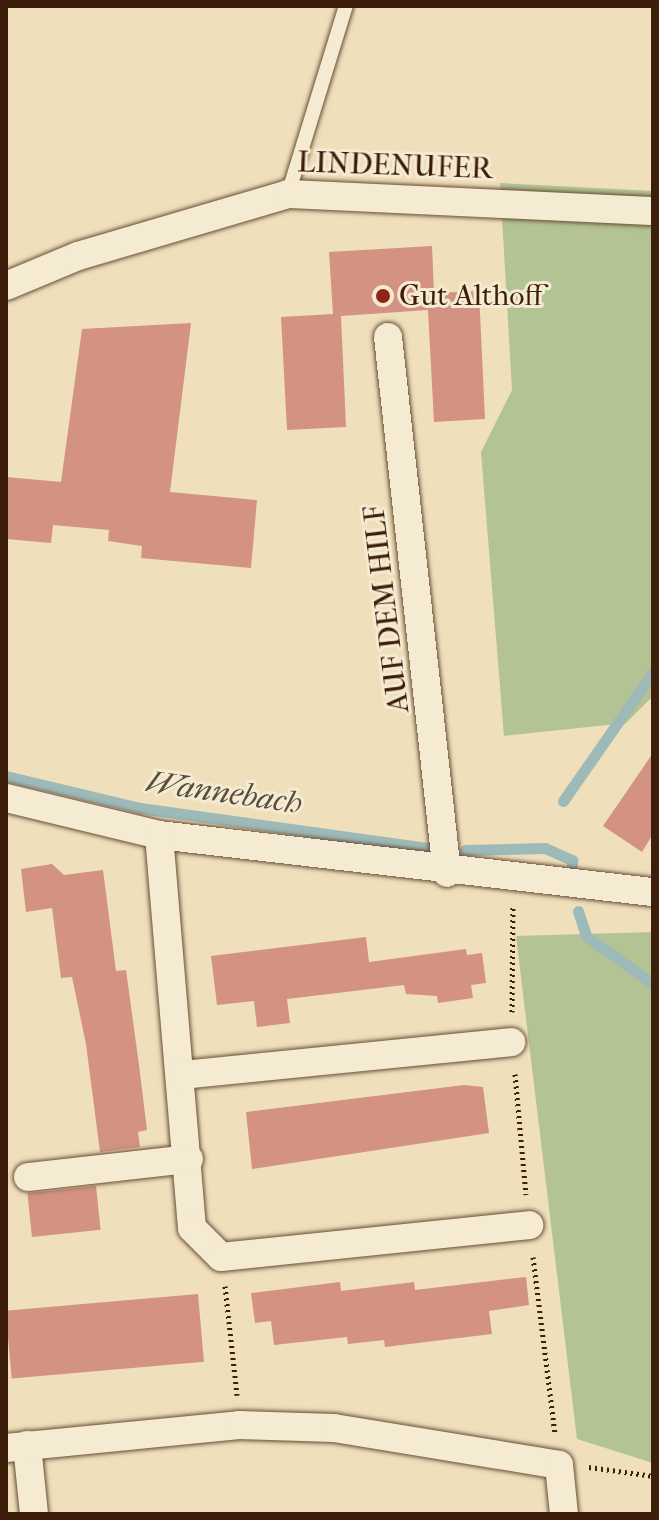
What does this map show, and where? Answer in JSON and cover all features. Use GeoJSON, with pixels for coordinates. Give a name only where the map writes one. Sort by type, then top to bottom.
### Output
{"type":"FeatureCollection","features":[{"type":"Feature","properties":{"kind":"street","name":"LINDENUFER"},"geometry":{"type":"LineString","coordinates":[[6,286],[78,256],[288,194],[653,211]]}},
{"type":"Feature","properties":{"kind":"street","name":"AUF DEM HILF"},"geometry":{"type":"LineString","coordinates":[[388,337],[447,823],[448,863]]}},
{"type":"Feature","properties":{"kind":"street"},"geometry":{"type":"LineString","coordinates":[[6,798],[159,835],[448,863],[513,881],[653,892]]}},
{"type":"Feature","properties":{"kind":"street"},"geometry":{"type":"LineString","coordinates":[[159,835],[182,1075],[192,1228],[221,1257],[529,1225]]}},
{"type":"Feature","properties":{"kind":"street"},"geometry":{"type":"LineString","coordinates":[[182,1075],[511,1042]]}},
{"type":"Feature","properties":{"kind":"street"},"geometry":{"type":"LineString","coordinates":[[28,1177],[189,1159]]}},
{"type":"Feature","properties":{"kind":"street"},"geometry":{"type":"LineString","coordinates":[[34,1514],[17,1446],[239,1425],[334,1428],[559,1465],[564,1514]]}},
{"type":"Feature","properties":{"kind":"lane"},"geometry":{"type":"LineString","coordinates":[[288,194],[346,6]]}},
{"type":"Feature","properties":{"kind":"path"},"geometry":{"type":"LineString","coordinates":[[513,881],[511,1042],[529,1225],[559,1465],[653,1476]]}},
{"type":"Feature","properties":{"kind":"path"},"geometry":{"type":"LineString","coordinates":[[221,1257],[239,1425]]}},
{"type":"Feature","properties":{"kind":"green space"},"geometry":{"type":"Polygon","coordinates":[[[500,183],[653,191],[653,696],[626,723],[504,736],[481,452],[512,390],[500,183]]]}},
{"type":"Feature","properties":{"kind":"green space"},"geometry":{"type":"Polygon","coordinates":[[[653,932],[653,1463],[577,1439],[516,936],[653,932]]]}},
{"type":"Feature","properties":{"kind":"building"},"geometry":{"type":"Polygon","coordinates":[[[432,246],[434,293],[479,291],[485,419],[434,422],[428,310],[341,316],[346,427],[287,430],[281,317],[333,314],[329,252],[432,246]]]}},
{"type":"Feature","properties":{"kind":"building"},"geometry":{"type":"Polygon","coordinates":[[[191,323],[170,492],[257,500],[251,568],[141,558],[142,546],[108,541],[109,530],[53,525],[51,543],[6,539],[6,477],[61,482],[82,329],[191,323]]]}},
{"type":"Feature","properties":{"kind":"building"},"geometry":{"type":"Polygon","coordinates":[[[653,753],[653,834],[642,852],[603,826],[653,753]]]}},
{"type":"Feature","properties":{"kind":"building"},"geometry":{"type":"Polygon","coordinates":[[[52,864],[64,875],[103,870],[116,971],[126,970],[139,1065],[147,1130],[138,1132],[140,1147],[100,1152],[86,1044],[72,977],[61,978],[52,908],[26,912],[21,869],[52,864]]]}},
{"type":"Feature","properties":{"kind":"building"},"geometry":{"type":"Polygon","coordinates":[[[366,937],[369,962],[466,949],[467,955],[482,953],[486,983],[471,985],[473,998],[438,1003],[437,996],[406,994],[404,985],[287,999],[290,1023],[257,1027],[254,1001],[217,1005],[211,956],[366,937]]]}},
{"type":"Feature","properties":{"kind":"building"},"geometry":{"type":"Polygon","coordinates":[[[464,1085],[483,1087],[489,1133],[252,1169],[246,1112],[464,1085]]]}},
{"type":"Feature","properties":{"kind":"building"},"geometry":{"type":"Polygon","coordinates":[[[96,1186],[101,1230],[32,1237],[27,1193],[96,1186]]]}},
{"type":"Feature","properties":{"kind":"building"},"geometry":{"type":"Polygon","coordinates":[[[526,1277],[529,1305],[489,1311],[492,1334],[385,1347],[384,1340],[348,1344],[347,1337],[274,1345],[271,1321],[255,1323],[251,1293],[340,1282],[341,1291],[414,1282],[415,1290],[526,1277]]]}},
{"type":"Feature","properties":{"kind":"building"},"geometry":{"type":"Polygon","coordinates":[[[198,1294],[204,1362],[12,1379],[6,1311],[198,1294]]]}},
{"type":"Feature","properties":{"kind":"waterway"},"geometry":{"type":"LineString","coordinates":[[563,801],[653,672]]}},
{"type":"Feature","properties":{"kind":"waterway","name":"Wannebach"},"geometry":{"type":"LineString","coordinates":[[6,776],[140,808],[436,849]]}},
{"type":"Feature","properties":{"kind":"waterway","name":"Wannebach"},"geometry":{"type":"LineString","coordinates":[[465,850],[545,848],[572,860],[572,870]]}},
{"type":"Feature","properties":{"kind":"waterway","name":"Wannebach"},"geometry":{"type":"LineString","coordinates":[[578,911],[586,936],[653,984]]}},
{"type":"Feature","properties":{"kind":"place","name":"Gut Althoff"},"geometry":{"type":"Point","coordinates":[383,296]}}]}
